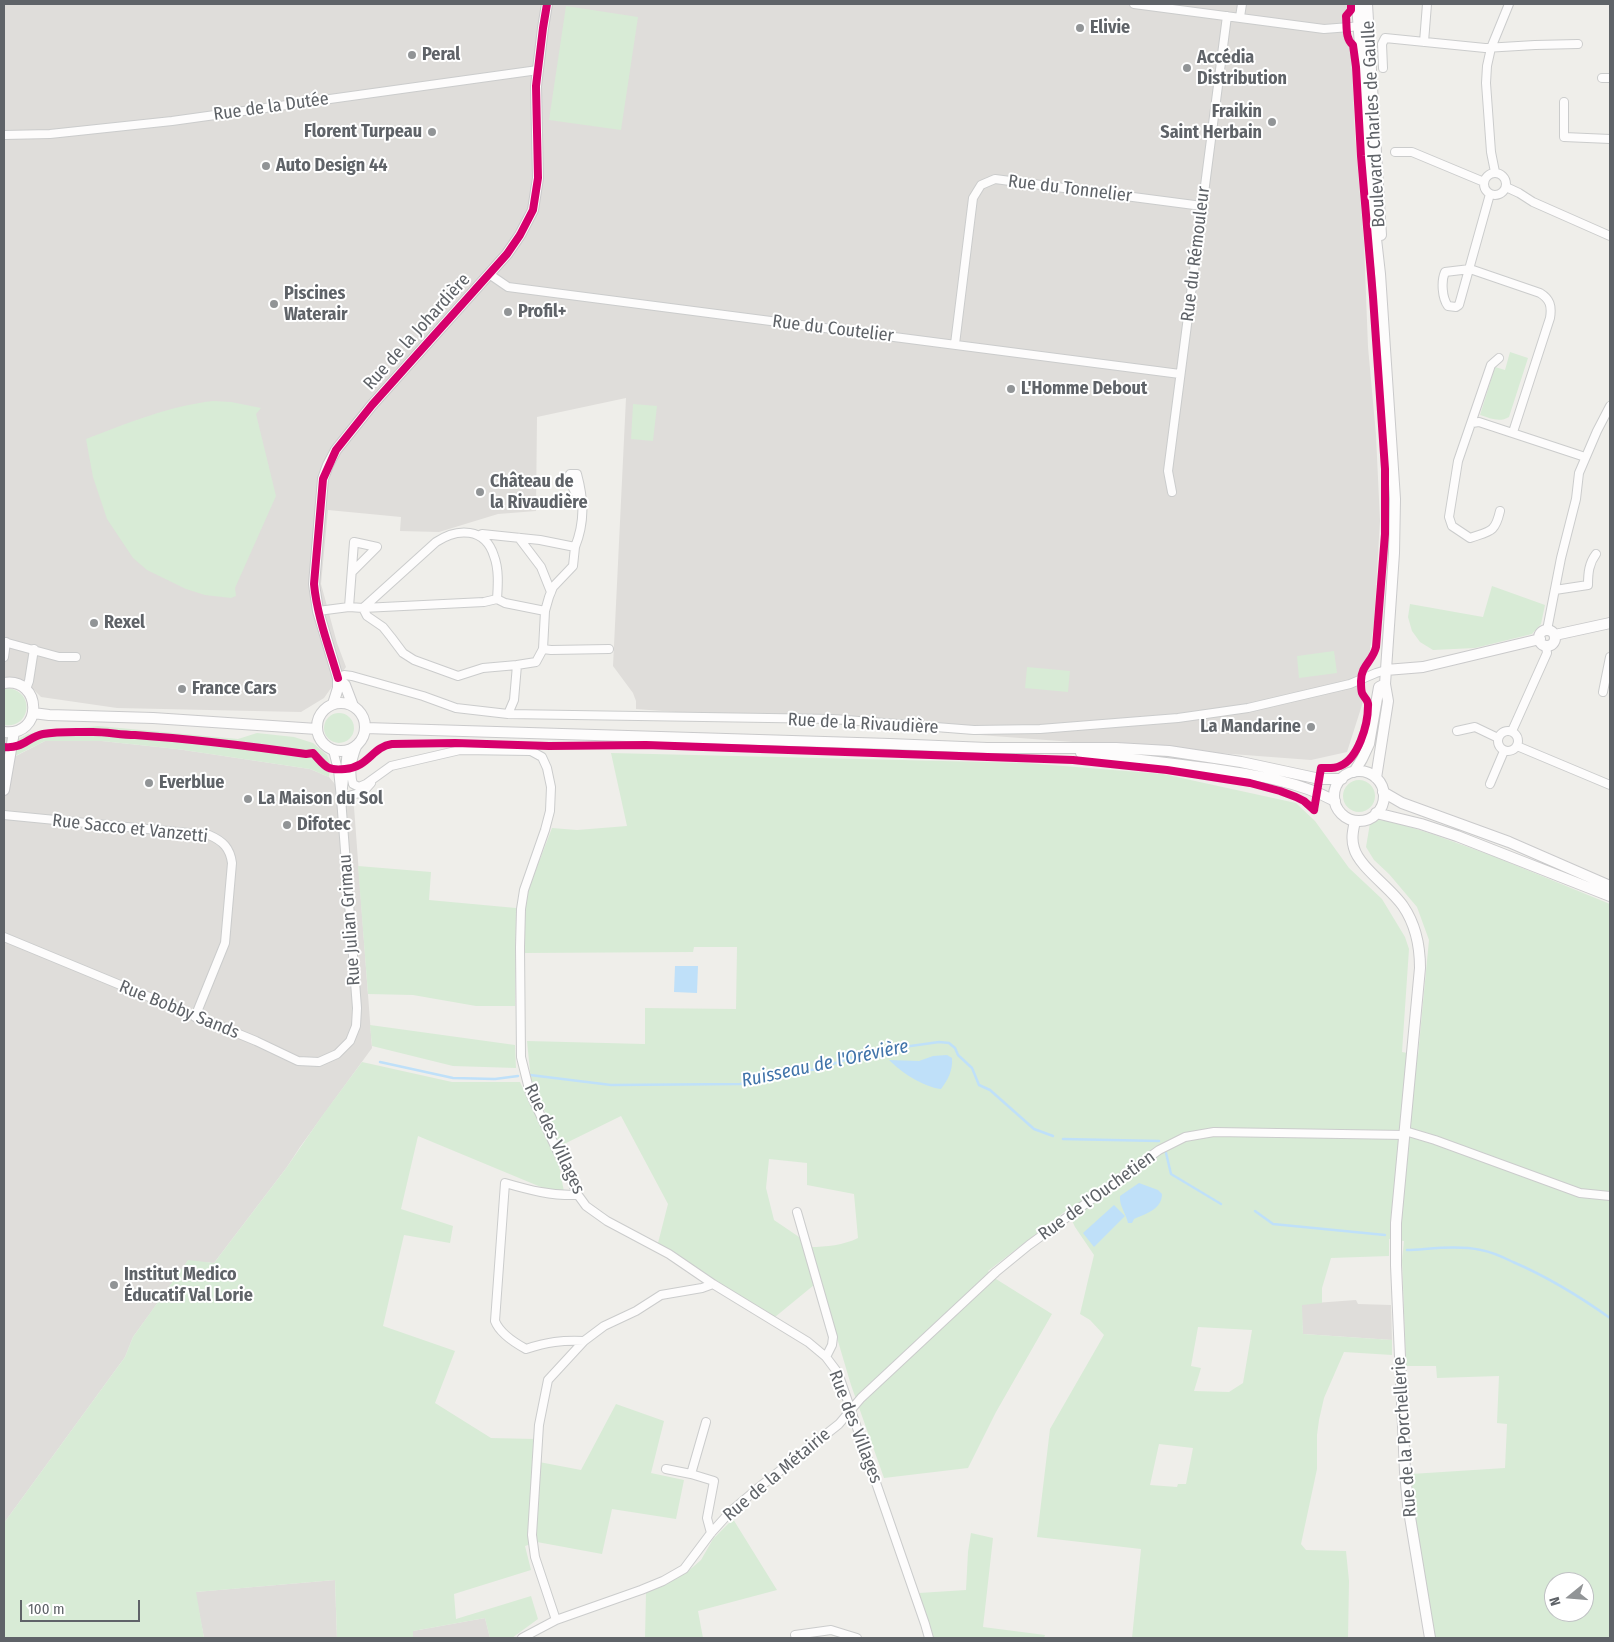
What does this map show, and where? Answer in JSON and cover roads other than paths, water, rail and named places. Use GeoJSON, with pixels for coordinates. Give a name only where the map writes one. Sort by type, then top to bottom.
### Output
{"type":"FeatureCollection","features":[{"type":"Feature","properties":{"kind":"street","name":"Rue de la Johardière"},"geometry":{"type":"LineString","coordinates":[[333,704],[338,688],[338,678],[318,611],[314,584],[323,480],[336,450],[372,405],[507,254],[533,210],[538,178],[536,94],[547,4]]}},
{"type":"Feature","properties":{"kind":"street"},"geometry":{"type":"LineString","coordinates":[[1134,4],[1324,29],[1363,26]]}},
{"type":"Feature","properties":{"kind":"street"},"geometry":{"type":"LineString","coordinates":[[1240,17],[1242,4]]}},
{"type":"Feature","properties":{"kind":"street","name":"Boulevard Charles de Gaulle"},"geometry":{"type":"LineString","coordinates":[[1357,4],[1363,26],[1379,192],[1380,274],[1395,499],[1394,553],[1385,684]]}},
{"type":"Feature","properties":{"kind":"street","name":"Boulevard Charles de Gaulle"},"geometry":{"type":"LineString","coordinates":[[1363,26],[1367,4]]}},
{"type":"Feature","properties":{"kind":"street"},"geometry":{"type":"LineString","coordinates":[[1424,42],[1427,4]]}},
{"type":"Feature","properties":{"kind":"street"},"geometry":{"type":"LineString","coordinates":[[1496,172],[1491,152],[1486,83],[1487,66],[1491,48],[1509,4]]}},
{"type":"Feature","properties":{"kind":"street","name":"Rue du Rémouleur"},"geometry":{"type":"LineString","coordinates":[[1172,492],[1168,471],[1227,16]]}},
{"type":"Feature","properties":{"kind":"street"},"geometry":{"type":"LineString","coordinates":[[1383,68],[1382,44],[1385,38],[1491,48],[1578,44]]}},
{"type":"Feature","properties":{"kind":"street","name":"Rue de la Dutée"},"geometry":{"type":"LineString","coordinates":[[4,135],[50,134],[172,121],[538,70]]}},
{"type":"Feature","properties":{"kind":"street"},"geometry":{"type":"LineString","coordinates":[[1564,102],[1564,137],[1610,139]]}},
{"type":"Feature","properties":{"kind":"street"},"geometry":{"type":"LineString","coordinates":[[1395,152],[1412,152],[1484,182]]}},
{"type":"Feature","properties":{"kind":"street"},"geometry":{"type":"LineString","coordinates":[[1496,172],[1505,178],[1506,187],[1501,194],[1496,195],[1490,194],[1485,189],[1484,182],[1486,176],[1496,172]]}},
{"type":"Feature","properties":{"kind":"street","name":"Rue du Tonnelier"},"geometry":{"type":"LineString","coordinates":[[955,344],[973,198],[981,185],[995,180],[1202,206]]}},
{"type":"Feature","properties":{"kind":"street"},"geometry":{"type":"LineString","coordinates":[[1506,187],[1533,202],[1610,235]]}},
{"type":"Feature","properties":{"kind":"street"},"geometry":{"type":"LineString","coordinates":[[1490,194],[1470,269],[1459,305],[1456,307],[1448,306],[1444,300],[1443,279],[1445,272],[1470,269],[1540,293],[1547,297],[1550,302],[1550,318],[1513,432]]}},
{"type":"Feature","properties":{"kind":"street","name":"Rue du Coutelier"},"geometry":{"type":"LineString","coordinates":[[489,274],[508,287],[1180,374]]}},
{"type":"Feature","properties":{"kind":"street"},"geometry":{"type":"LineString","coordinates":[[1499,358],[1491,365],[1472,423],[1469,426],[1458,461],[1449,517],[1452,526],[1470,538],[1494,529],[1498,522],[1500,511]]}},
{"type":"Feature","properties":{"kind":"street"},"geometry":{"type":"LineString","coordinates":[[1386,670],[1424,667],[1543,642],[1552,644],[1555,639],[1551,632],[1555,590],[1576,499],[1579,473],[1610,406]]}},
{"type":"Feature","properties":{"kind":"street"},"geometry":{"type":"LineString","coordinates":[[1472,423],[1480,422],[1585,457]]}},
{"type":"Feature","properties":{"kind":"street"},"geometry":{"type":"LineString","coordinates":[[362,608],[367,616],[383,627],[403,653],[414,660],[458,676],[483,668],[536,662],[544,649],[545,612],[551,592],[572,566],[575,547],[582,528],[584,505]]}},
{"type":"Feature","properties":{"kind":"street"},"geometry":{"type":"LineString","coordinates":[[362,608],[436,542],[456,533],[469,532],[480,535],[540,540],[575,547]]}},
{"type":"Feature","properties":{"kind":"street"},"geometry":{"type":"LineString","coordinates":[[480,535],[494,554],[497,576],[497,599]]}},
{"type":"Feature","properties":{"kind":"street"},"geometry":{"type":"LineString","coordinates":[[520,538],[541,567],[551,592]]}},
{"type":"Feature","properties":{"kind":"street"},"geometry":{"type":"LineString","coordinates":[[1555,590],[1588,584],[1588,571],[1596,554]]}},
{"type":"Feature","properties":{"kind":"street"},"geometry":{"type":"LineString","coordinates":[[349,607],[352,572]]}},
{"type":"Feature","properties":{"kind":"street"},"geometry":{"type":"LineString","coordinates":[[318,611],[349,607],[484,602],[497,599],[505,603],[545,612]]}},
{"type":"Feature","properties":{"kind":"street"},"geometry":{"type":"LineString","coordinates":[[1551,632],[1610,622]]}},
{"type":"Feature","properties":{"kind":"street"},"geometry":{"type":"LineString","coordinates":[[4,656],[5,642],[59,657],[76,657]]}},
{"type":"Feature","properties":{"kind":"street"},"geometry":{"type":"LineString","coordinates":[[1512,731],[1547,653],[1543,642]]}},
{"type":"Feature","properties":{"kind":"street"},"geometry":{"type":"LineString","coordinates":[[26,689],[34,649]]}},
{"type":"Feature","properties":{"kind":"street"},"geometry":{"type":"LineString","coordinates":[[544,649],[609,649]]}},
{"type":"Feature","properties":{"kind":"street"},"geometry":{"type":"LineString","coordinates":[[1603,692],[1610,657]]}},
{"type":"Feature","properties":{"kind":"street"},"geometry":{"type":"LineString","coordinates":[[508,714],[514,700],[517,665]]}},
{"type":"Feature","properties":{"kind":"street","name":"Rue de la Rivaudière"},"geometry":{"type":"LineString","coordinates":[[338,678],[344,675],[352,676],[423,696],[456,708],[508,714],[833,720],[974,730],[1040,729],[1178,718],[1229,711],[1286,700],[1350,684],[1386,670]]}},
{"type":"Feature","properties":{"kind":"street","name":"Rue de la Johardière"},"geometry":{"type":"LineString","coordinates":[[338,678],[345,685],[353,706]]}},
{"type":"Feature","properties":{"kind":"street"},"geometry":{"type":"LineString","coordinates":[[4,683],[15,683],[26,689],[33,700],[33,713],[25,727],[9,732],[4,790]]}},
{"type":"Feature","properties":{"kind":"street"},"geometry":{"type":"LineString","coordinates":[[1354,772],[1367,750],[1380,687],[1385,684],[1388,700],[1376,778]]}},
{"type":"Feature","properties":{"kind":"street"},"geometry":{"type":"LineString","coordinates":[[358,744],[347,750],[333,750],[322,742],[317,729],[322,711],[333,704],[346,703],[361,713],[365,728],[363,736],[354,753],[351,777],[353,784],[359,787],[375,778]]}},
{"type":"Feature","properties":{"kind":"street"},"geometry":{"type":"LineString","coordinates":[[33,713],[153,718],[317,729]]}},
{"type":"Feature","properties":{"kind":"street"},"geometry":{"type":"LineString","coordinates":[[1457,731],[1475,727],[1498,738]]}},
{"type":"Feature","properties":{"kind":"street"},"geometry":{"type":"LineString","coordinates":[[365,728],[1025,748],[1116,748],[1169,751],[1241,762],[1320,779],[1342,778]]}},
{"type":"Feature","properties":{"kind":"street"},"geometry":{"type":"LineString","coordinates":[[1504,731],[1512,731],[1518,737],[1517,746],[1511,751],[1504,751],[1498,745],[1498,738],[1504,731]]}},
{"type":"Feature","properties":{"kind":"street"},"geometry":{"type":"LineString","coordinates":[[1517,746],[1610,785]]}},
{"type":"Feature","properties":{"kind":"street"},"geometry":{"type":"LineString","coordinates":[[1025,748],[1126,758],[1237,773],[1295,785],[1317,792],[1335,801]]}},
{"type":"Feature","properties":{"kind":"street","name":"Rue Julian Grimau"},"geometry":{"type":"LineString","coordinates":[[333,750],[342,798],[357,1008],[356,1026],[350,1041]]}},
{"type":"Feature","properties":{"kind":"street","name":"Rue Julian Grimau"},"geometry":{"type":"LineString","coordinates":[[342,798],[347,750]]}},
{"type":"Feature","properties":{"kind":"street","name":"Rue des Villages"},"geometry":{"type":"LineString","coordinates":[[375,778],[391,766],[460,750],[531,751],[542,757],[547,768],[551,787],[550,811],[524,890],[520,947],[521,1057],[530,1093],[578,1195],[586,1206],[607,1221],[669,1254],[808,1342],[826,1357],[838,1373],[852,1409],[929,1638]]}},
{"type":"Feature","properties":{"kind":"street"},"geometry":{"type":"LineString","coordinates":[[1490,784],[1504,751]]}},
{"type":"Feature","properties":{"kind":"street"},"geometry":{"type":"LineString","coordinates":[[1362,771],[1376,778],[1383,792],[1383,803],[1376,814],[1368,819],[1354,821],[1345,817],[1339,811],[1335,801],[1336,785],[1342,778],[1354,772],[1362,771]]}},
{"type":"Feature","properties":{"kind":"street"},"geometry":{"type":"LineString","coordinates":[[342,798],[363,792],[375,778]]}},
{"type":"Feature","properties":{"kind":"street"},"geometry":{"type":"LineString","coordinates":[[1383,792],[1416,809],[1509,842],[1610,886]]}},
{"type":"Feature","properties":{"kind":"street"},"geometry":{"type":"LineString","coordinates":[[1376,814],[1421,824],[1457,836],[1610,896]]}},
{"type":"Feature","properties":{"kind":"street","name":"Rue Sacco et Vanzetti"},"geometry":{"type":"LineString","coordinates":[[4,815],[209,835],[226,846],[231,855],[232,863],[225,943],[195,1017]]}},
{"type":"Feature","properties":{"kind":"street","name":"Rue de la Porchellerie"},"geometry":{"type":"LineString","coordinates":[[1354,821],[1352,833],[1355,852],[1364,865],[1392,892],[1403,906],[1414,928],[1419,944],[1420,968],[1396,1235],[1400,1378],[1407,1488],[1430,1638]]}},
{"type":"Feature","properties":{"kind":"street","name":"Rue Bobby Sands"},"geometry":{"type":"LineString","coordinates":[[4,937],[256,1041],[298,1061],[319,1062],[337,1054],[350,1041]]}},
{"type":"Feature","properties":{"kind":"street","name":"Rue de l'Ouchetien"},"geometry":{"type":"LineString","coordinates":[[852,1409],[996,1272],[1029,1245],[1159,1150],[1185,1137],[1214,1132],[1405,1133],[1435,1140],[1580,1193],[1610,1196]]}},
{"type":"Feature","properties":{"kind":"street"},"geometry":{"type":"LineString","coordinates":[[578,1195],[533,1191],[505,1183],[495,1321],[498,1328],[526,1348],[560,1340],[584,1341]]}},
{"type":"Feature","properties":{"kind":"street"},"geometry":{"type":"LineString","coordinates":[[797,1212],[833,1337],[832,1345],[826,1357]]}},
{"type":"Feature","properties":{"kind":"street"},"geometry":{"type":"LineString","coordinates":[[556,1620],[535,1557],[532,1535],[539,1425],[548,1380],[584,1341],[604,1326],[636,1311],[661,1295],[714,1284]]}},
{"type":"Feature","properties":{"kind":"street","name":"Rue de la Métairie"},"geometry":{"type":"LineString","coordinates":[[522,1638],[556,1620],[648,1587],[684,1569],[711,1533],[731,1511],[839,1424],[852,1409]]}},
{"type":"Feature","properties":{"kind":"street"},"geometry":{"type":"LineString","coordinates":[[691,1474],[706,1422]]}},
{"type":"Feature","properties":{"kind":"street"},"geometry":{"type":"LineString","coordinates":[[666,1469],[714,1481],[707,1518],[711,1533]]}},
{"type":"Feature","properties":{"kind":"street"},"geometry":{"type":"LineString","coordinates":[[795,1635],[831,1630],[857,1638]]}},
{"type":"Feature","properties":{"kind":"water"},"geometry":{"type":"Polygon","coordinates":[[[675,966],[698,966],[697,993],[674,992],[675,966]]]}},
{"type":"Feature","properties":{"kind":"water"},"geometry":{"type":"Polygon","coordinates":[[[947,1055],[952,1058],[952,1067],[941,1089],[934,1088],[913,1078],[889,1060],[919,1061],[933,1056],[947,1055]]]}},
{"type":"Feature","properties":{"kind":"water"},"geometry":{"type":"Polygon","coordinates":[[[1139,1183],[1158,1190],[1162,1194],[1161,1199],[1159,1204],[1152,1210],[1134,1219],[1132,1223],[1128,1223],[1120,1196],[1139,1183]]]}},
{"type":"Feature","properties":{"kind":"water"},"geometry":{"type":"Polygon","coordinates":[[[1114,1205],[1125,1216],[1094,1247],[1083,1233],[1114,1205]]]}},
{"type":"Feature","properties":{"kind":"waterway","name":"Ruisseau de l'Orévière"},"geometry":{"type":"LineString","coordinates":[[530,1075],[611,1085],[740,1084],[787,1073],[818,1069],[868,1052],[939,1042],[949,1043],[955,1048],[958,1055],[972,1068],[979,1085],[990,1090],[1034,1129],[1053,1136]]}},
{"type":"Feature","properties":{"kind":"waterway","name":"Ruisseau de l'Orévière"},"geometry":{"type":"LineString","coordinates":[[380,1062],[453,1078],[495,1079],[518,1076]]}},
{"type":"Feature","properties":{"kind":"waterway","name":"Ruisseau de l'Orévière"},"geometry":{"type":"LineString","coordinates":[[1063,1139],[1159,1141]]}},
{"type":"Feature","properties":{"kind":"waterway","name":"Ruisseau de l'Orévière"},"geometry":{"type":"LineString","coordinates":[[1166,1153],[1171,1174],[1221,1204]]}},
{"type":"Feature","properties":{"kind":"waterway","name":"Ruisseau de l'Orévière"},"geometry":{"type":"LineString","coordinates":[[1255,1211],[1273,1224],[1385,1235]]}},
{"type":"Feature","properties":{"kind":"waterway","name":"Ruisseau de l'Orévière"},"geometry":{"type":"LineString","coordinates":[[1407,1250],[1463,1248],[1493,1253],[1551,1281],[1610,1318]]}},
{"type":"Feature","properties":{"kind":"place","name":"Elivie"},"geometry":{"type":"Point","coordinates":[1080,28]}},
{"type":"Feature","properties":{"kind":"place","name":"Peral"},"geometry":{"type":"Point","coordinates":[412,55]}},
{"type":"Feature","properties":{"kind":"place","name":"Accédia Distribution"},"geometry":{"type":"Point","coordinates":[1187,68]}},
{"type":"Feature","properties":{"kind":"place","name":"Fraikin Saint Herbain"},"geometry":{"type":"Point","coordinates":[1272,122]}},
{"type":"Feature","properties":{"kind":"place","name":"Florent Turpeau"},"geometry":{"type":"Point","coordinates":[432,132]}},
{"type":"Feature","properties":{"kind":"place","name":"Auto Design 44"},"geometry":{"type":"Point","coordinates":[266,166]}},
{"type":"Feature","properties":{"kind":"place","name":"Piscines Waterair"},"geometry":{"type":"Point","coordinates":[274,304]}},
{"type":"Feature","properties":{"kind":"place","name":"Profil+"},"geometry":{"type":"Point","coordinates":[508,312]}},
{"type":"Feature","properties":{"kind":"place","name":"L'Homme Debout"},"geometry":{"type":"Point","coordinates":[1011,389]}},
{"type":"Feature","properties":{"kind":"place","name":"Château de la Rivaudière"},"geometry":{"type":"Point","coordinates":[480,492]}},
{"type":"Feature","properties":{"kind":"place","name":"Rexel"},"geometry":{"type":"Point","coordinates":[94,623]}},
{"type":"Feature","properties":{"kind":"place","name":"France Cars"},"geometry":{"type":"Point","coordinates":[182,689]}},
{"type":"Feature","properties":{"kind":"place","name":"La Mandarine"},"geometry":{"type":"Point","coordinates":[1311,727]}},
{"type":"Feature","properties":{"kind":"place","name":"Everblue"},"geometry":{"type":"Point","coordinates":[149,783]}},
{"type":"Feature","properties":{"kind":"place","name":"La Maison du Sol"},"geometry":{"type":"Point","coordinates":[248,799]}},
{"type":"Feature","properties":{"kind":"place","name":"Difotec"},"geometry":{"type":"Point","coordinates":[287,825]}},
{"type":"Feature","properties":{"kind":"place","name":"Institut Medico Éducatif Val Lorie"},"geometry":{"type":"Point","coordinates":[114,1285]}}]}
